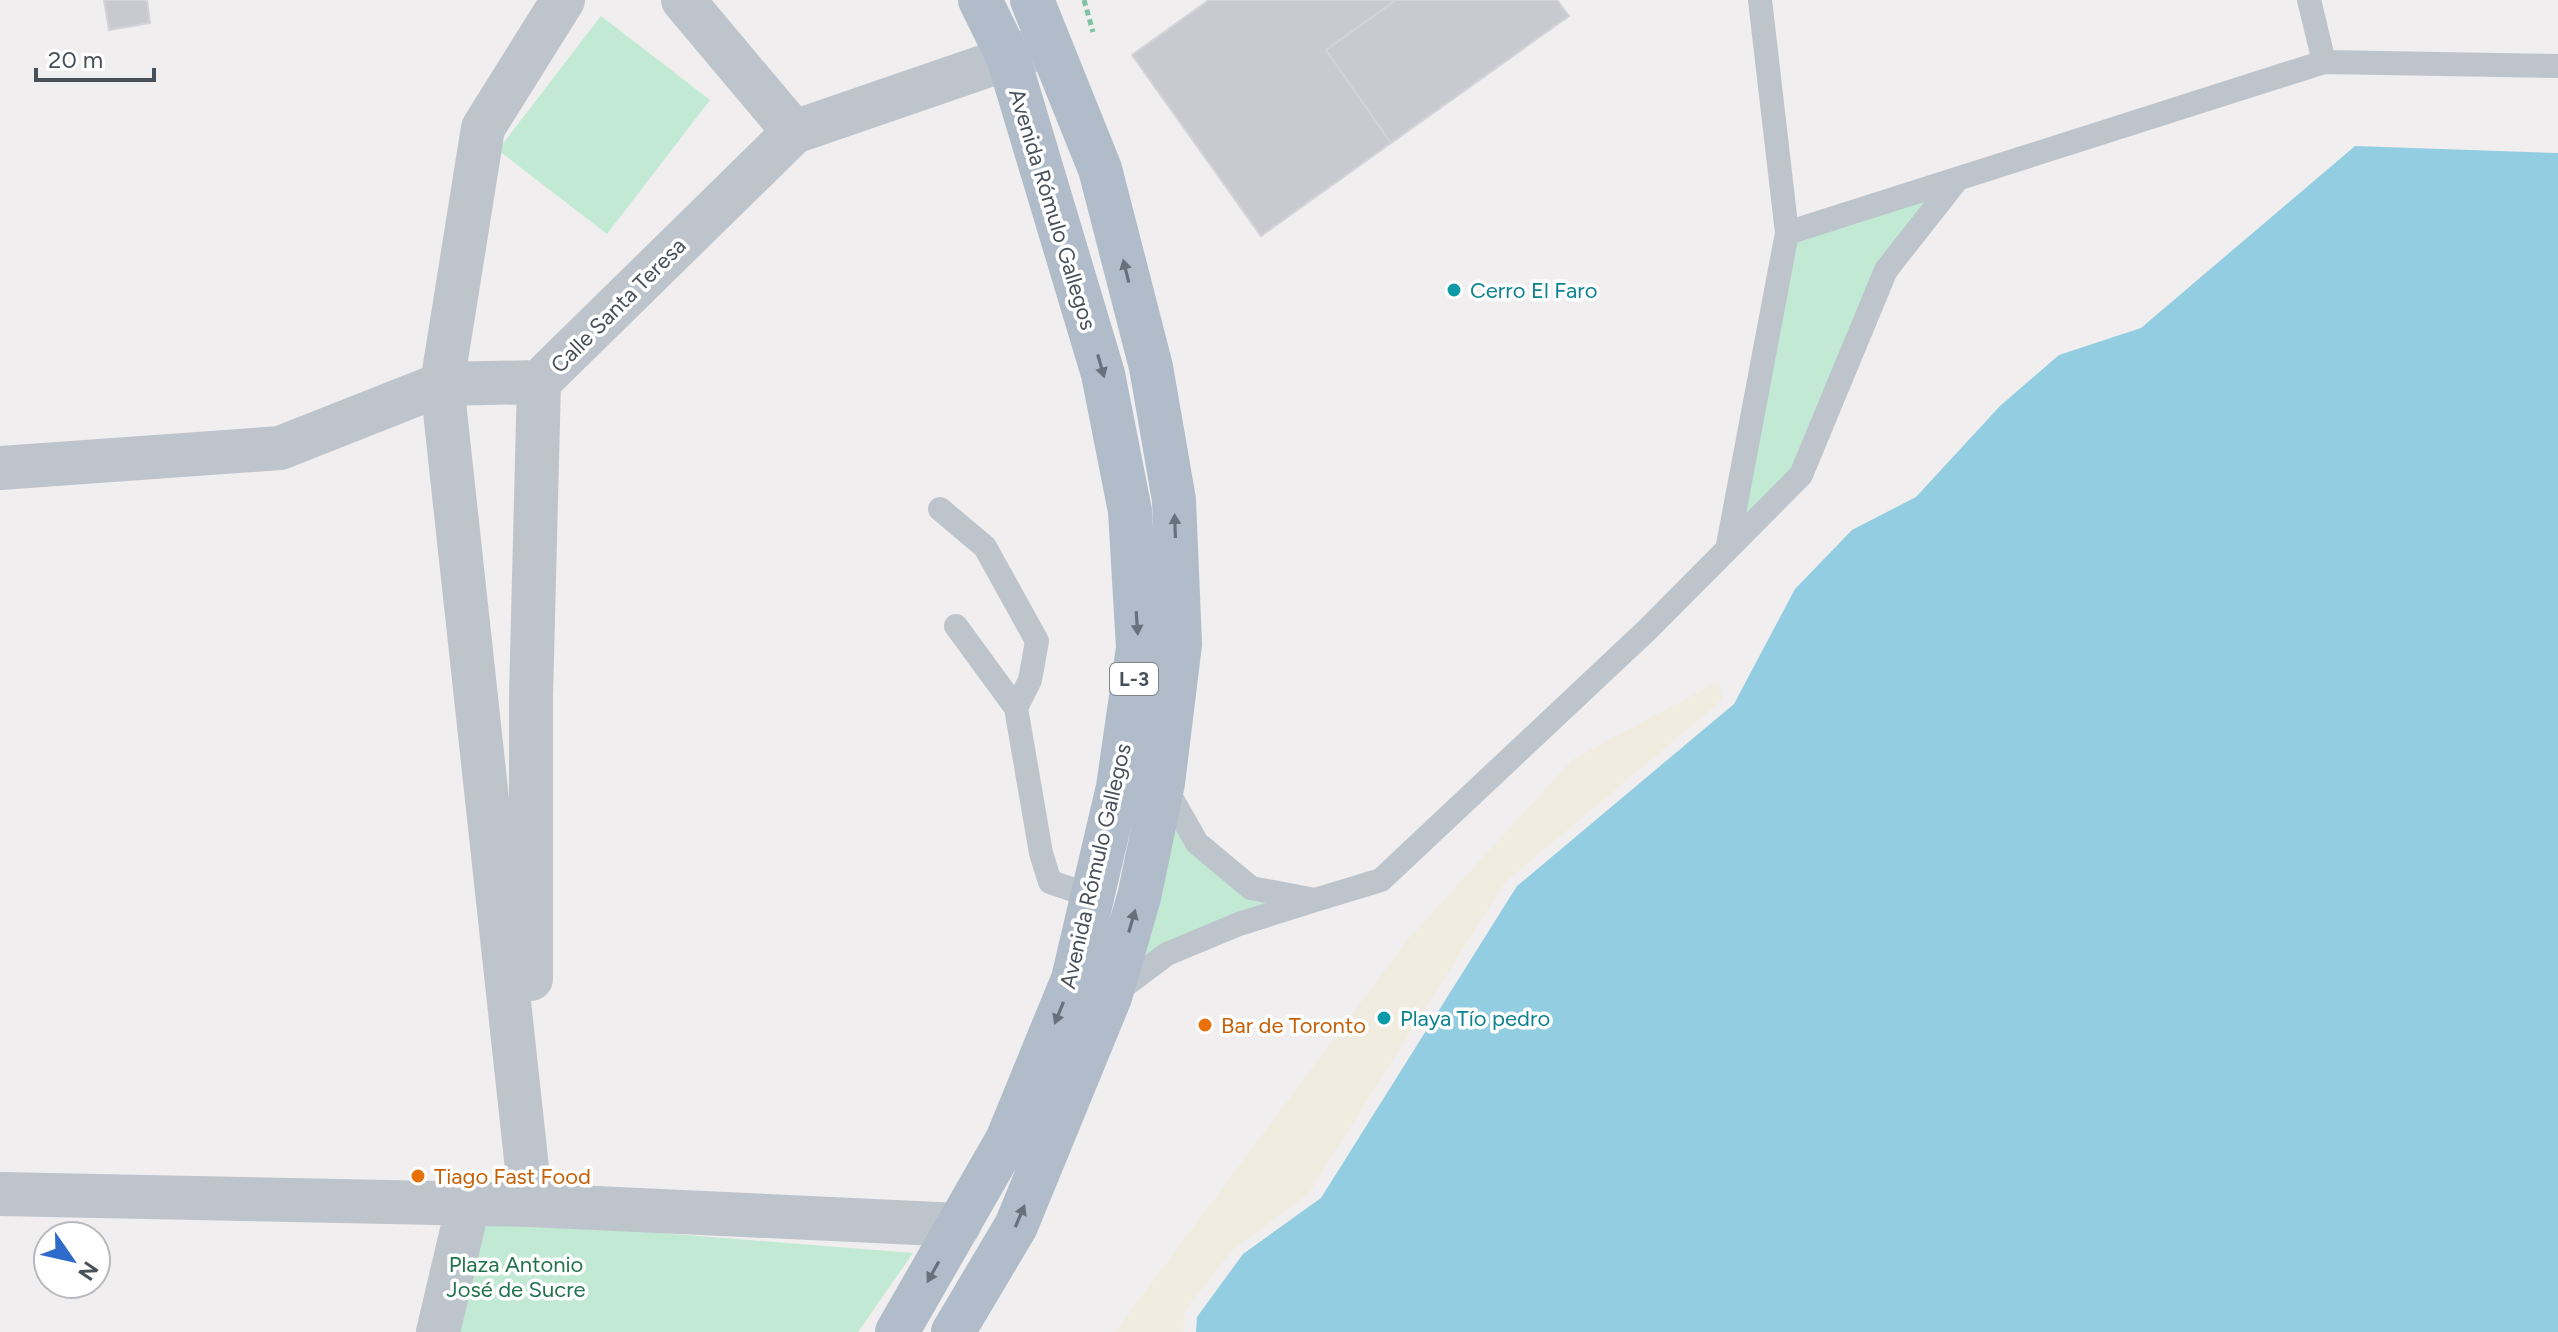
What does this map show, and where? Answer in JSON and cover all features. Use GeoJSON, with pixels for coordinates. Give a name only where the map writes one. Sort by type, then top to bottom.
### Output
{"type":"FeatureCollection","features":[{"type":"Feature","properties":{"kind":"main road","name":"Avenida Rómulo Gallegos"},"geometry":{"type":"LineString","coordinates":[[897,1332],[1007,1140],[1073,979],[1118,787],[1138,648],[1130,511],[1103,374],[1008,57],[980,0]]}},
{"type":"Feature","properties":{"kind":"main road","name":"Avenida Rómulo Gallegos"},"geometry":{"type":"LineString","coordinates":[[953,1332],[1016,1226],[1110,997],[1139,897],[1163,783],[1180,644],[1174,500],[1151,367],[1100,169],[1052,43],[1032,0]]}},
{"type":"Feature","properties":{"kind":"street"},"geometry":{"type":"LineString","coordinates":[[531,1205],[442,384],[483,128],[563,0]]}},
{"type":"Feature","properties":{"kind":"street"},"geometry":{"type":"LineString","coordinates":[[683,0],[794,132]]}},
{"type":"Feature","properties":{"kind":"street","name":"Calle Santa Teresa"},"geometry":{"type":"LineString","coordinates":[[0,468],[280,448],[442,384],[539,382],[794,132],[1052,43]]}},
{"type":"Feature","properties":{"kind":"street"},"geometry":{"type":"LineString","coordinates":[[531,1205],[531,696],[539,382]]}},
{"type":"Feature","properties":{"kind":"street"},"geometry":{"type":"LineString","coordinates":[[0,1194],[531,1205],[959,1225]]}},
{"type":"Feature","properties":{"kind":"street"},"geometry":{"type":"LineString","coordinates":[[438,1332],[468,1205]]}},
{"type":"Feature","properties":{"kind":"lane"},"geometry":{"type":"LineString","coordinates":[[1728,545],[1787,233],[1760,0]]}},
{"type":"Feature","properties":{"kind":"lane"},"geometry":{"type":"LineString","coordinates":[[2309,0],[2324,62]]}},
{"type":"Feature","properties":{"kind":"lane"},"geometry":{"type":"LineString","coordinates":[[1787,233],[2324,62],[2558,66]]}},
{"type":"Feature","properties":{"kind":"lane"},"geometry":{"type":"LineString","coordinates":[[1110,997],[1167,954],[1239,924],[1381,880],[1647,630],[1728,545],[1801,475],[1886,270],[1956,181]]}},
{"type":"Feature","properties":{"kind":"lane"},"geometry":{"type":"LineString","coordinates":[[940,509],[985,547],[1037,641],[1030,680],[1016,708]]}},
{"type":"Feature","properties":{"kind":"lane"},"geometry":{"type":"LineString","coordinates":[[956,626],[1016,708],[1041,853],[1050,882],[1092,896]]}},
{"type":"Feature","properties":{"kind":"lane"},"geometry":{"type":"LineString","coordinates":[[1163,783],[1197,843],[1251,888],[1315,900]]}},
{"type":"Feature","properties":{"kind":"green space"},"geometry":{"type":"Polygon","coordinates":[[[601,16],[710,100],[607,234],[498,150],[601,16]]]}},
{"type":"Feature","properties":{"kind":"green space"},"geometry":{"type":"Polygon","coordinates":[[[1950,186],[1886,270],[1801,475],[1728,545],[1787,233],[1950,186]]]}},
{"type":"Feature","properties":{"kind":"green space"},"geometry":{"type":"Polygon","coordinates":[[[1163,783],[1197,843],[1251,888],[1315,900],[1239,924],[1110,997],[1163,783]]]}},
{"type":"Feature","properties":{"kind":"green space","name":"Plaza Antonio José de Sucre"},"geometry":{"type":"Polygon","coordinates":[[[472,1218],[913,1253],[858,1332],[445,1332],[472,1218]]]}},
{"type":"Feature","properties":{"kind":"sand","name":"Playa Tío pedro"},"geometry":{"type":"Polygon","coordinates":[[[1719,681],[1722,700],[1505,882],[1308,1194],[1231,1251],[1184,1312],[1183,1332],[1115,1332],[1410,937],[1572,760],[1719,681]]]}},
{"type":"Feature","properties":{"kind":"water"},"geometry":{"type":"Polygon","coordinates":[[[2355,146],[2558,153],[2558,1332],[1196,1332],[1197,1317],[1243,1254],[1321,1198],[1517,886],[1734,704],[1795,589],[1852,530],[1916,497],[2000,406],[2059,355],[2141,328],[2355,146]]]}},
{"type":"Feature","properties":{"kind":"building"},"geometry":{"type":"Polygon","coordinates":[[[104,0],[147,0],[150,23],[109,30],[104,0]]]}},
{"type":"Feature","properties":{"kind":"building"},"geometry":{"type":"Polygon","coordinates":[[[1209,0],[1396,0],[1326,50],[1391,143],[1261,236],[1132,55],[1209,0]]]}},
{"type":"Feature","properties":{"kind":"building"},"geometry":{"type":"Polygon","coordinates":[[[1396,0],[1557,0],[1569,16],[1391,143],[1326,50],[1396,0]]]}},
{"type":"Feature","properties":{"kind":"place","name":"Cerro El Faro"},"geometry":{"type":"Point","coordinates":[1454,290]}},
{"type":"Feature","properties":{"kind":"place","name":"Playa Tío pedro"},"geometry":{"type":"Point","coordinates":[1384,1018]}},
{"type":"Feature","properties":{"kind":"place","name":"Bar de Toronto"},"geometry":{"type":"Point","coordinates":[1205,1025]}},
{"type":"Feature","properties":{"kind":"place","name":"Tiago Fast Food"},"geometry":{"type":"Point","coordinates":[418,1176]}}]}
